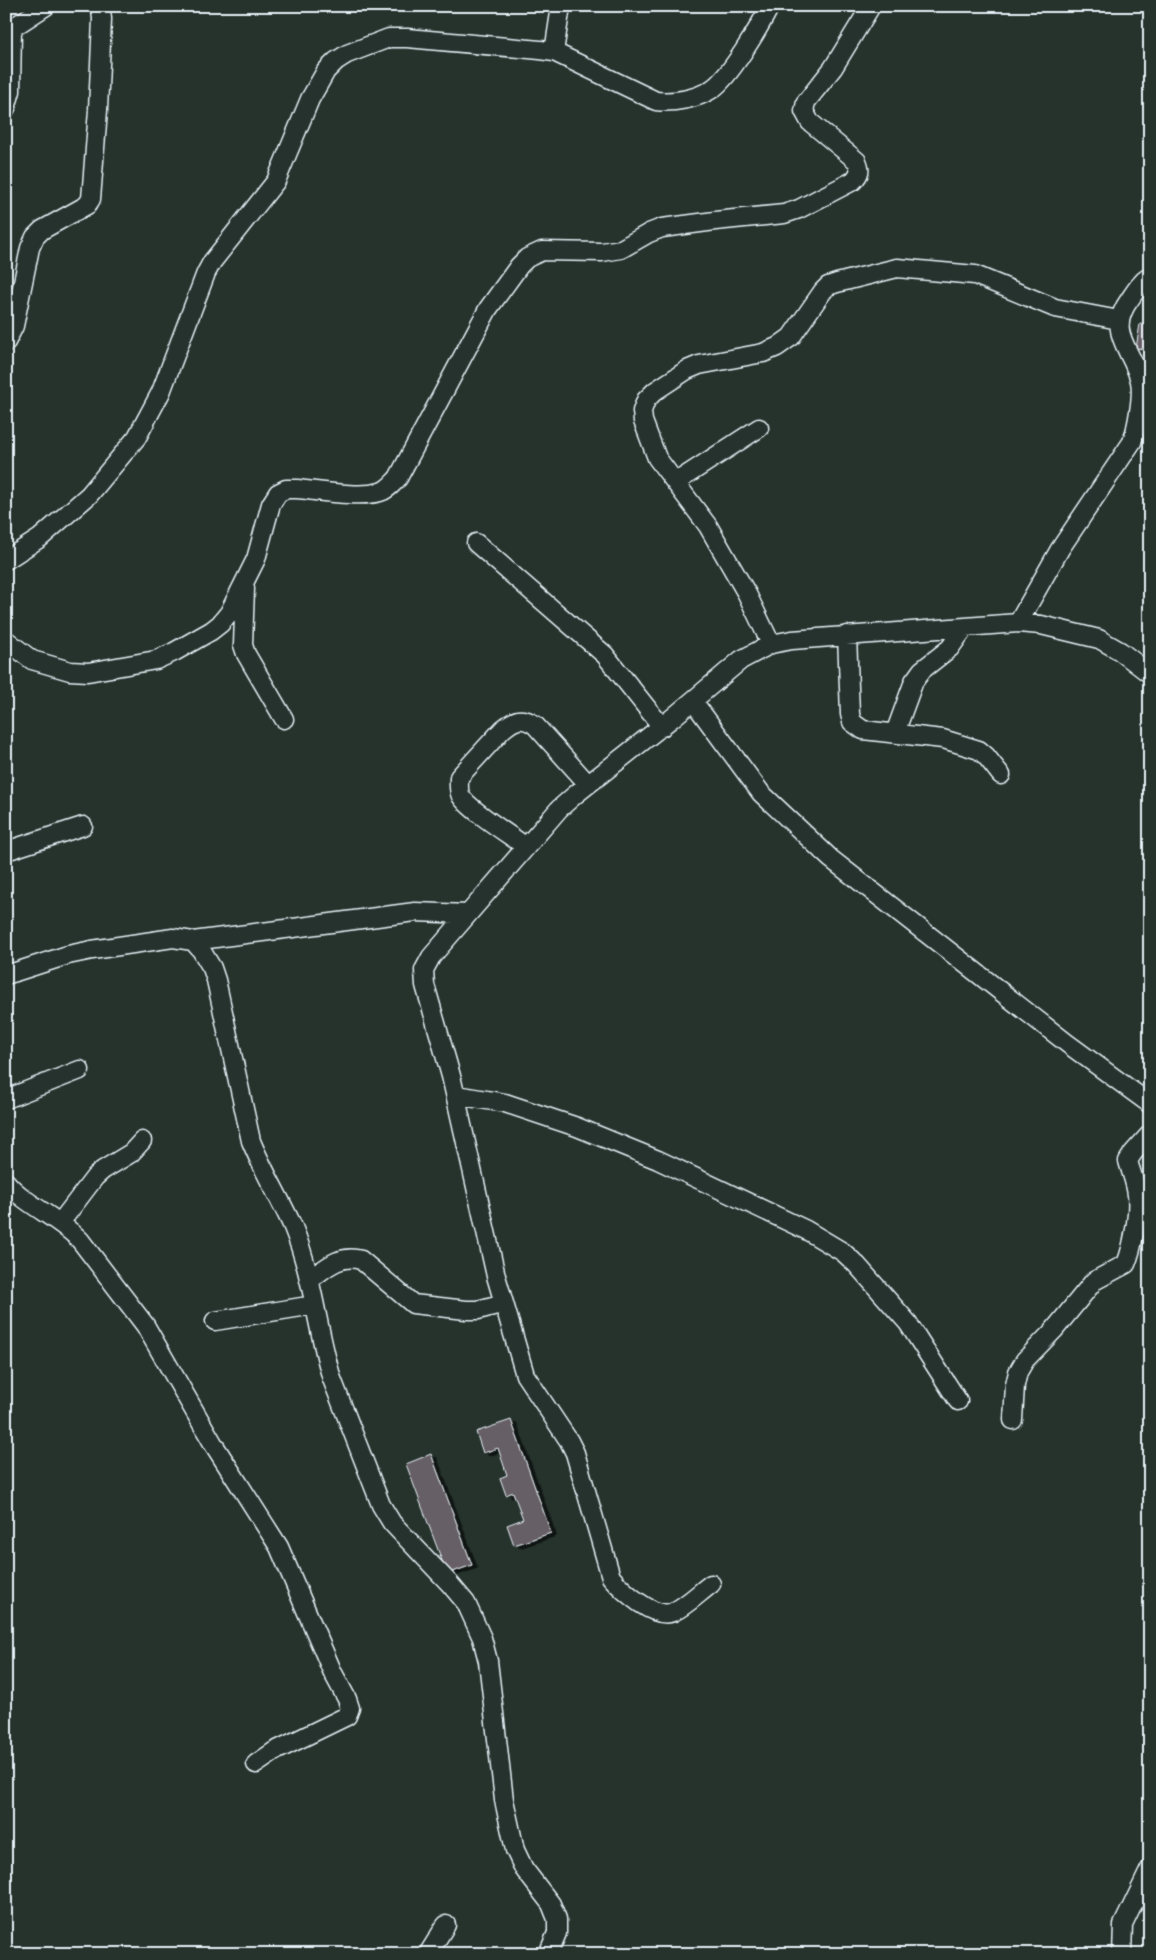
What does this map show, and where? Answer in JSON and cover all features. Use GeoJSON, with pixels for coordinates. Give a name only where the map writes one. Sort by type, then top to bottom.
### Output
{"type":"FeatureCollection","features":[{"type":"Feature","properties":{"kind":"street"},"geometry":{"type":"LineString","coordinates":[[6,108],[11,91],[9,30],[46,6]]}},
{"type":"Feature","properties":{"kind":"street"},"geometry":{"type":"LineString","coordinates":[[6,342],[14,326],[30,248],[35,237],[42,230],[87,205],[91,198],[98,110],[102,19],[101,10],[98,6]]}},
{"type":"Feature","properties":{"kind":"street"},"geometry":{"type":"LineString","coordinates":[[554,52],[561,6]]}},
{"type":"Feature","properties":{"kind":"street"},"geometry":{"type":"LineString","coordinates":[[6,560],[40,538],[89,495],[137,437],[161,392],[206,273],[212,262],[276,181],[310,99],[326,71],[336,60],[389,38],[407,38],[554,52],[644,96],[656,101],[668,102],[702,94],[713,88],[755,34],[770,6]]}},
{"type":"Feature","properties":{"kind":"street"},"geometry":{"type":"LineString","coordinates":[[6,640],[32,660],[70,671],[88,672],[156,660],[174,652],[220,624],[229,613],[256,560],[271,504],[278,493],[286,489],[297,489],[366,494],[380,492],[389,488],[398,478],[488,310],[519,266],[527,258],[542,251],[602,252],[621,249],[648,233],[662,228],[784,214],[800,209],[853,181],[859,174],[860,168],[857,161],[810,122],[804,111],[806,102],[834,68],[872,6]]}},
{"type":"Feature","properties":{"kind":"street"},"geometry":{"type":"LineString","coordinates":[[772,644],[747,594],[708,526],[657,458],[643,421],[642,411],[646,400],[686,370],[699,365],[763,353],[777,347],[791,337],[828,286],[897,268],[975,275],[1055,308],[1119,320]]}},
{"type":"Feature","properties":{"kind":"street"},"geometry":{"type":"LineString","coordinates":[[1018,623],[1060,549],[1132,442],[1138,428],[1141,383],[1119,331],[1119,320],[1122,310],[1136,290],[1150,276]]}},
{"type":"Feature","properties":{"kind":"street"},"geometry":{"type":"LineString","coordinates":[[676,482],[759,428]]}},
{"type":"Feature","properties":{"kind":"street"},"geometry":{"type":"LineString","coordinates":[[476,543],[604,656],[662,726]]}},
{"type":"Feature","properties":{"kind":"street"},"geometry":{"type":"LineString","coordinates":[[245,581],[243,635],[246,654],[284,719]]}},
{"type":"Feature","properties":{"kind":"street"},"geometry":{"type":"LineString","coordinates":[[711,1584],[673,1612],[664,1614],[655,1612],[631,1596],[621,1589],[611,1577],[575,1453],[525,1375],[493,1261],[456,1095],[425,985],[424,970],[431,957],[559,809],[741,660],[772,644],[792,640],[847,635],[1018,623],[1041,625],[1099,639],[1120,651],[1150,674]]}},
{"type":"Feature","properties":{"kind":"street"},"geometry":{"type":"LineString","coordinates":[[220,624],[243,635]]}},
{"type":"Feature","properties":{"kind":"street"},"geometry":{"type":"LineString","coordinates":[[895,733],[914,681],[922,670],[950,648],[966,627]]}},
{"type":"Feature","properties":{"kind":"street"},"geometry":{"type":"LineString","coordinates":[[847,635],[850,714],[852,722],[864,730],[943,739],[979,750],[1001,776]]}},
{"type":"Feature","properties":{"kind":"street"},"geometry":{"type":"LineString","coordinates":[[693,701],[762,794],[831,859],[1068,1044],[1150,1104]]}},
{"type":"Feature","properties":{"kind":"street"},"geometry":{"type":"LineString","coordinates":[[526,847],[472,807],[461,796],[459,787],[459,777],[503,729],[510,722],[520,718],[535,725],[588,784]]}},
{"type":"Feature","properties":{"kind":"street"},"geometry":{"type":"LineString","coordinates":[[6,851],[83,826]]}},
{"type":"Feature","properties":{"kind":"street"},"geometry":{"type":"LineString","coordinates":[[6,975],[68,955],[173,938],[193,942],[416,912],[468,914]]}},
{"type":"Feature","properties":{"kind":"street"},"geometry":{"type":"LineString","coordinates":[[193,942],[201,950],[212,968],[251,1141],[293,1228],[309,1280],[332,1379],[381,1505],[392,1523],[466,1603],[482,1638],[488,1661],[504,1800],[515,1850],[524,1869],[550,1904],[557,1918],[557,1933],[548,1954]]}},
{"type":"Feature","properties":{"kind":"street"},"geometry":{"type":"LineString","coordinates":[[6,1099],[80,1070]]}},
{"type":"Feature","properties":{"kind":"street"},"geometry":{"type":"LineString","coordinates":[[456,1095],[505,1103],[577,1127],[658,1160],[806,1230],[836,1248],[857,1265],[908,1323],[958,1401]]}},
{"type":"Feature","properties":{"kind":"street"},"geometry":{"type":"LineString","coordinates":[[1013,1420],[1015,1385],[1018,1372],[1025,1360],[1054,1330],[1094,1281],[1126,1264],[1130,1255],[1137,1207],[1137,1195],[1128,1161],[1150,1134]]}},
{"type":"Feature","properties":{"kind":"street"},"geometry":{"type":"LineString","coordinates":[[60,1223],[95,1177],[131,1153],[142,1141]]}},
{"type":"Feature","properties":{"kind":"street"},"geometry":{"type":"LineString","coordinates":[[6,1182],[80,1240],[153,1338],[214,1445],[279,1547],[333,1673],[347,1699],[350,1708],[347,1716],[275,1751],[256,1764]]}},
{"type":"Feature","properties":{"kind":"street"},"geometry":{"type":"LineString","coordinates":[[309,1280],[338,1260],[351,1258],[361,1260],[413,1304],[466,1310],[478,1310],[504,1304]]}},
{"type":"Feature","properties":{"kind":"street"},"geometry":{"type":"LineString","coordinates":[[215,1321],[314,1305]]}},
{"type":"Feature","properties":{"kind":"street"},"geometry":{"type":"LineString","coordinates":[[1122,1954],[1123,1926],[1150,1869]]}},
{"type":"Feature","properties":{"kind":"street"},"geometry":{"type":"LineString","coordinates":[[428,1954],[446,1925]]}},
{"type":"Feature","properties":{"kind":"building"},"geometry":{"type":"Polygon","coordinates":[[[1140,324],[1150,326],[1150,350],[1136,348],[1140,324]]]}},
{"type":"Feature","properties":{"kind":"building"},"geometry":{"type":"Polygon","coordinates":[[[511,1420],[551,1533],[514,1545],[507,1525],[523,1519],[513,1492],[506,1495],[500,1478],[507,1475],[498,1448],[483,1453],[476,1432],[511,1420]]]}},
{"type":"Feature","properties":{"kind":"building"},"geometry":{"type":"Polygon","coordinates":[[[431,1454],[472,1565],[447,1574],[406,1464],[431,1454]]]}}]}
